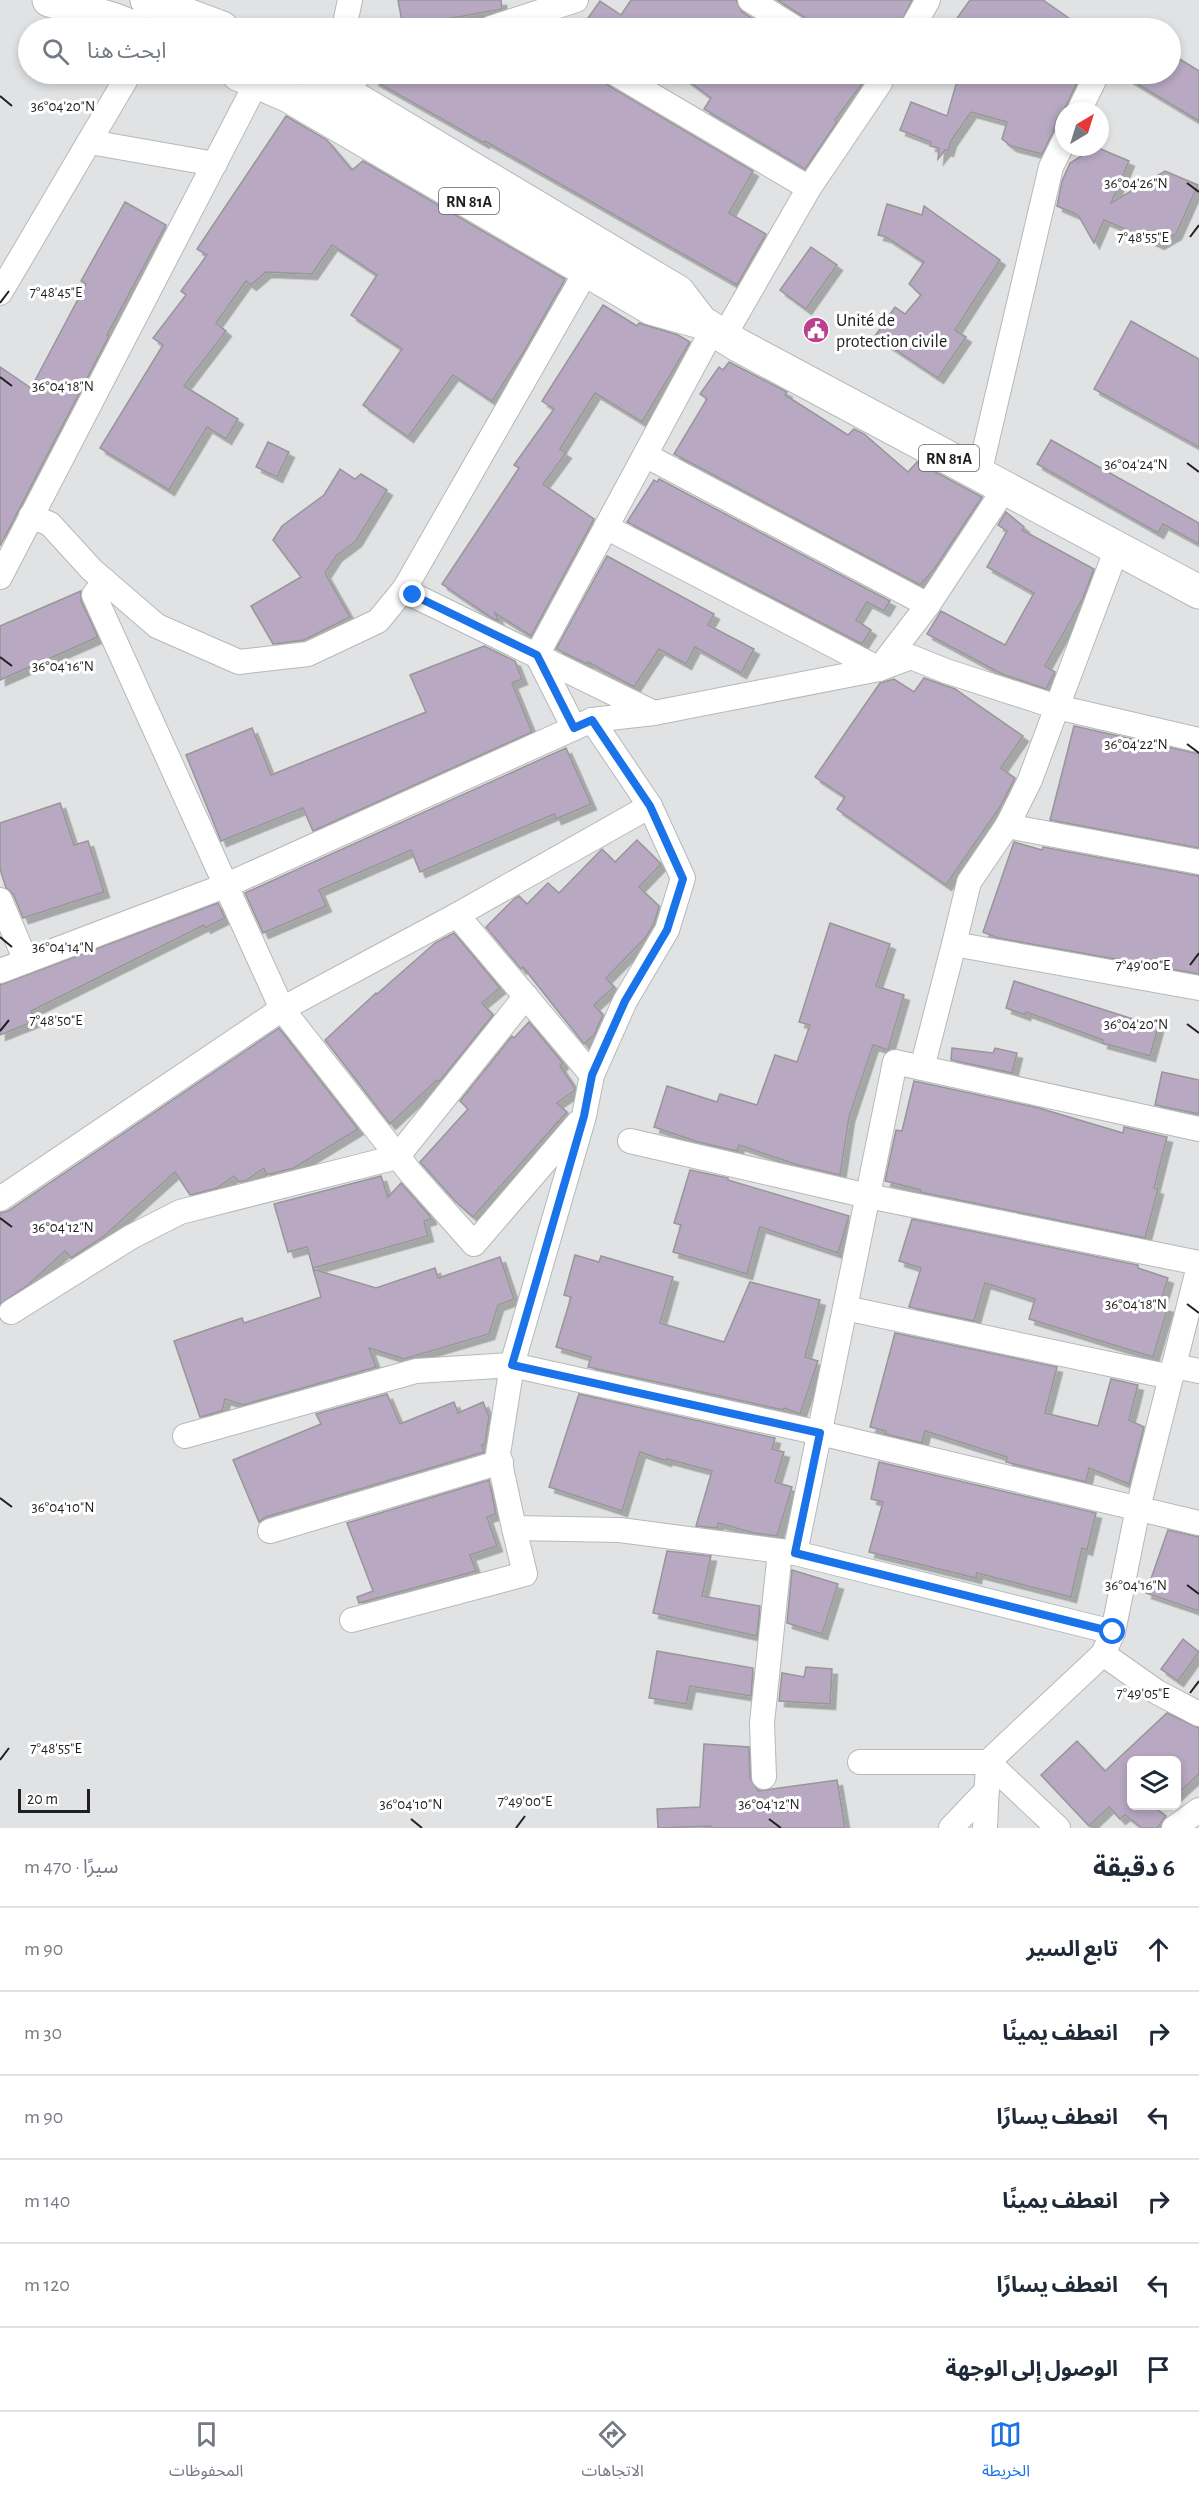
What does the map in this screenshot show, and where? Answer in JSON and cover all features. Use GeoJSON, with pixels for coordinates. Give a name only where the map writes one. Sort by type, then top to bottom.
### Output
{"type":"FeatureCollection","features":[{"type":"Feature","properties":{"kind":"main road"},"geometry":{"type":"LineString","coordinates":[[49,0],[108,18]]}},
{"type":"Feature","properties":{"kind":"main road"},"geometry":{"type":"LineString","coordinates":[[147,0],[195,18]]}},
{"type":"Feature","properties":{"kind":"main road","name":"RN 81A"},"geometry":{"type":"LineString","coordinates":[[267,84],[651,308],[713,329],[1199,592]]}},
{"type":"Feature","properties":{"kind":"main road","name":"RN 81A"},"geometry":{"type":"LineString","coordinates":[[349,84],[678,292],[713,329]]}},
{"type":"Feature","properties":{"kind":"street"},"geometry":{"type":"LineString","coordinates":[[346,18],[350,0]]}},
{"type":"Feature","properties":{"kind":"street"},"geometry":{"type":"LineString","coordinates":[[541,18],[576,0]]}},
{"type":"Feature","properties":{"kind":"street"},"geometry":{"type":"LineString","coordinates":[[750,0],[779,18]]}},
{"type":"Feature","properties":{"kind":"street"},"geometry":{"type":"LineString","coordinates":[[918,18],[928,0]]}},
{"type":"Feature","properties":{"kind":"street"},"geometry":{"type":"LineString","coordinates":[[0,293],[123,84]]}},
{"type":"Feature","properties":{"kind":"street"},"geometry":{"type":"LineString","coordinates":[[0,577],[215,164],[249,84]]}},
{"type":"Feature","properties":{"kind":"street"},"geometry":{"type":"LineString","coordinates":[[633,84],[809,188]]}},
{"type":"Feature","properties":{"kind":"street"},"geometry":{"type":"LineString","coordinates":[[537,655],[713,329],[809,188],[872,84]]}},
{"type":"Feature","properties":{"kind":"street"},"geometry":{"type":"LineString","coordinates":[[1083,102],[1092,84]]}},
{"type":"Feature","properties":{"kind":"street"},"geometry":{"type":"LineString","coordinates":[[90,142],[215,164]]}},
{"type":"Feature","properties":{"kind":"street"},"geometry":{"type":"LineString","coordinates":[[879,669],[928,605],[992,481],[1051,167],[1056,156]]}},
{"type":"Feature","properties":{"kind":"street"},"geometry":{"type":"LineString","coordinates":[[32,516],[50,524],[105,581],[157,626],[239,662],[308,654],[378,621],[405,588],[587,270]]}},
{"type":"Feature","properties":{"kind":"street"},"geometry":{"type":"LineString","coordinates":[[645,455],[928,605]]}},
{"type":"Feature","properties":{"kind":"street"},"geometry":{"type":"LineString","coordinates":[[606,527],[879,669]]}},
{"type":"Feature","properties":{"kind":"street"},"geometry":{"type":"LineString","coordinates":[[922,1068],[969,882],[1007,826],[1030,780],[1117,548]]}},
{"type":"Feature","properties":{"kind":"street"},"geometry":{"type":"LineString","coordinates":[[105,581],[94,595],[282,1009],[397,1157],[474,1244],[584,1116]]}},
{"type":"Feature","properties":{"kind":"street"},"geometry":{"type":"LineString","coordinates":[[405,588],[413,595],[654,713]]}},
{"type":"Feature","properties":{"kind":"street"},"geometry":{"type":"LineString","coordinates":[[352,1620],[525,1574],[498,1454],[512,1365],[584,1116],[592,1075],[625,1001],[667,930],[683,879],[650,806],[583,724],[537,655]]}},
{"type":"Feature","properties":{"kind":"street"},"geometry":{"type":"LineString","coordinates":[[0,971],[227,885],[583,724],[654,713],[879,669],[911,657],[946,671],[1058,707],[1199,740]]}},
{"type":"Feature","properties":{"kind":"street"},"geometry":{"type":"LineString","coordinates":[[0,1199],[282,1009],[457,915],[650,806]]}},
{"type":"Feature","properties":{"kind":"street"},"geometry":{"type":"LineString","coordinates":[[1007,826],[1199,862]]}},
{"type":"Feature","properties":{"kind":"street"},"geometry":{"type":"LineString","coordinates":[[0,900],[26,961]]}},
{"type":"Feature","properties":{"kind":"street"},"geometry":{"type":"LineString","coordinates":[[457,915],[592,1075]]}},
{"type":"Feature","properties":{"kind":"street"},"geometry":{"type":"LineString","coordinates":[[954,944],[1199,988]]}},
{"type":"Feature","properties":{"kind":"street"},"geometry":{"type":"LineString","coordinates":[[11,1312],[131,1237],[180,1212],[397,1157],[526,996]]}},
{"type":"Feature","properties":{"kind":"street"},"geometry":{"type":"LineString","coordinates":[[764,1777],[762,1723],[787,1552],[820,1433],[895,1062],[1199,1129]]}},
{"type":"Feature","properties":{"kind":"street"},"geometry":{"type":"LineString","coordinates":[[630,1141],[868,1196],[1199,1264],[1138,1508],[1113,1632],[1103,1654],[988,1762],[860,1762]]}},
{"type":"Feature","properties":{"kind":"street"},"geometry":{"type":"LineString","coordinates":[[845,1308],[1172,1372],[1199,1371]]}},
{"type":"Feature","properties":{"kind":"street"},"geometry":{"type":"LineString","coordinates":[[185,1436],[416,1371],[512,1365],[820,1433],[1199,1523]]}},
{"type":"Feature","properties":{"kind":"street"},"geometry":{"type":"LineString","coordinates":[[270,1531],[501,1462]]}},
{"type":"Feature","properties":{"kind":"street"},"geometry":{"type":"LineString","coordinates":[[514,1528],[620,1530],[787,1552],[1113,1632]]}},
{"type":"Feature","properties":{"kind":"street"},"geometry":{"type":"LineString","coordinates":[[1103,1654],[1157,1692],[1199,1714]]}},
{"type":"Feature","properties":{"kind":"street"},"geometry":{"type":"LineString","coordinates":[[985,1828],[988,1762]]}},
{"type":"Feature","properties":{"kind":"street"},"geometry":{"type":"LineString","coordinates":[[988,1762],[1058,1828]]}},
{"type":"Feature","properties":{"kind":"street"},"geometry":{"type":"LineString","coordinates":[[951,1828],[987,1790]]}},
{"type":"Feature","properties":{"kind":"street"},"geometry":{"type":"LineString","coordinates":[[1174,1828],[1199,1810]]}},
{"type":"Feature","properties":{"kind":"building"},"geometry":{"type":"Polygon","coordinates":[[[398,0],[501,0],[502,9],[452,18],[401,18],[398,0]]]}},
{"type":"Feature","properties":{"kind":"building"},"geometry":{"type":"Polygon","coordinates":[[[631,0],[736,0],[742,12],[752,18],[588,18],[600,1],[621,15],[631,0]]]}},
{"type":"Feature","properties":{"kind":"building"},"geometry":{"type":"Polygon","coordinates":[[[777,0],[912,0],[903,18],[805,18],[777,0]]]}},
{"type":"Feature","properties":{"kind":"building"},"geometry":{"type":"Polygon","coordinates":[[[970,0],[1043,0],[1069,18],[957,18],[970,0]]]}},
{"type":"Feature","properties":{"kind":"building"},"geometry":{"type":"Polygon","coordinates":[[[1181,60],[1199,71],[1199,121],[1138,84],[1181,84],[1181,60]]]}},
{"type":"Feature","properties":{"kind":"building"},"geometry":{"type":"Polygon","coordinates":[[[380,84],[607,84],[753,171],[729,213],[766,234],[737,285],[485,141],[484,143],[380,84]]]}},
{"type":"Feature","properties":{"kind":"building"},"geometry":{"type":"Polygon","coordinates":[[[692,84],[862,84],[835,120],[837,122],[805,169],[704,109],[711,98],[692,84]]]}},
{"type":"Feature","properties":{"kind":"building"},"geometry":{"type":"Polygon","coordinates":[[[956,84],[1076,84],[1068,102],[1055,102],[1055,125],[1042,154],[1011,146],[1002,139],[1007,122],[971,112],[951,141],[948,151],[945,150],[938,159],[939,148],[930,146],[931,142],[900,130],[911,102],[947,116],[956,84]]]}},
{"type":"Feature","properties":{"kind":"building"},"geometry":{"type":"Polygon","coordinates":[[[286,116],[327,140],[352,170],[363,161],[565,279],[523,353],[492,401],[453,375],[408,437],[363,405],[402,349],[351,315],[377,275],[332,245],[312,274],[266,272],[251,285],[246,281],[216,323],[226,331],[184,386],[238,419],[226,439],[207,427],[169,490],[100,448],[163,345],[153,338],[186,295],[181,291],[207,255],[197,249],[286,116]]]}},
{"type":"Feature","properties":{"kind":"building"},"geometry":{"type":"Polygon","coordinates":[[[1109,153],[1129,161],[1111,203],[1165,171],[1198,185],[1176,234],[1159,244],[1104,220],[1094,243],[1078,215],[1057,206],[1062,181],[1070,163],[1081,156],[1109,156],[1109,153]]]}},
{"type":"Feature","properties":{"kind":"building"},"geometry":{"type":"Polygon","coordinates":[[[125,202],[166,225],[107,335],[109,336],[0,546],[0,367],[31,388],[86,284],[81,281],[125,202]]]}},
{"type":"Feature","properties":{"kind":"building"},"geometry":{"type":"Polygon","coordinates":[[[887,204],[922,215],[924,206],[1000,260],[955,330],[966,337],[938,378],[875,336],[895,307],[905,314],[921,295],[909,284],[924,262],[886,237],[878,235],[887,204]]]}},
{"type":"Feature","properties":{"kind":"building"},"geometry":{"type":"Polygon","coordinates":[[[811,247],[837,265],[806,309],[780,290],[811,247]]]}},
{"type":"Feature","properties":{"kind":"building"},"geometry":{"type":"Polygon","coordinates":[[[603,305],[637,326],[639,323],[678,335],[690,342],[642,422],[595,393],[560,449],[566,453],[543,484],[594,519],[531,636],[495,613],[499,621],[492,618],[442,584],[519,468],[514,465],[554,409],[542,401],[603,305]]]}},
{"type":"Feature","properties":{"kind":"building"},"geometry":{"type":"Polygon","coordinates":[[[1131,321],[1199,359],[1199,447],[1094,389],[1131,321]]]}},
{"type":"Feature","properties":{"kind":"building"},"geometry":{"type":"Polygon","coordinates":[[[729,362],[787,392],[785,395],[848,435],[854,429],[864,434],[908,472],[917,462],[982,497],[935,568],[920,585],[674,454],[707,399],[700,394],[719,367],[723,370],[729,362]]]}},
{"type":"Feature","properties":{"kind":"building"},"geometry":{"type":"Polygon","coordinates":[[[1051,440],[1199,523],[1199,544],[1163,524],[1158,533],[1037,464],[1051,440]]]}},
{"type":"Feature","properties":{"kind":"building"},"geometry":{"type":"Polygon","coordinates":[[[268,442],[289,452],[277,477],[256,467],[268,442]]]}},
{"type":"Feature","properties":{"kind":"building"},"geometry":{"type":"Polygon","coordinates":[[[340,469],[355,479],[361,474],[387,490],[356,541],[336,556],[325,573],[350,617],[304,640],[273,644],[251,606],[301,577],[273,540],[282,526],[324,495],[340,469]]]}},
{"type":"Feature","properties":{"kind":"building"},"geometry":{"type":"Polygon","coordinates":[[[659,479],[890,601],[884,611],[867,602],[856,620],[871,630],[862,644],[627,522],[654,480],[657,482],[659,479]]]}},
{"type":"Feature","properties":{"kind":"building"},"geometry":{"type":"Polygon","coordinates":[[[1006,512],[1024,527],[1022,530],[1094,569],[1083,598],[1045,666],[1055,672],[1046,689],[1002,674],[927,634],[941,611],[1005,645],[1034,593],[987,567],[1007,531],[998,525],[1006,512]]]}},
{"type":"Feature","properties":{"kind":"building"},"geometry":{"type":"Polygon","coordinates":[[[607,556],[714,614],[708,625],[754,649],[741,673],[695,647],[686,664],[659,649],[634,687],[588,662],[587,664],[556,649],[607,556]]]}},
{"type":"Feature","properties":{"kind":"building"},"geometry":{"type":"Polygon","coordinates":[[[81,591],[81,601],[98,637],[0,680],[0,626],[81,591]]]}},
{"type":"Feature","properties":{"kind":"building"},"geometry":{"type":"Polygon","coordinates":[[[484,646],[515,661],[522,679],[512,683],[532,732],[313,831],[303,808],[221,841],[186,755],[252,728],[271,775],[426,712],[410,675],[484,646]]]}},
{"type":"Feature","properties":{"kind":"building"},"geometry":{"type":"Polygon","coordinates":[[[924,678],[955,689],[1023,736],[1001,768],[1015,778],[1000,807],[946,885],[837,809],[845,797],[815,777],[880,683],[894,679],[914,692],[924,678]]]}},
{"type":"Feature","properties":{"kind":"building"},"geometry":{"type":"Polygon","coordinates":[[[1074,726],[1199,754],[1199,848],[1050,820],[1074,726]]]}},
{"type":"Feature","properties":{"kind":"building"},"geometry":{"type":"Polygon","coordinates":[[[566,748],[591,804],[556,819],[554,814],[420,872],[411,850],[319,890],[326,906],[263,933],[245,893],[566,748]]]}},
{"type":"Feature","properties":{"kind":"building"},"geometry":{"type":"Polygon","coordinates":[[[60,803],[74,845],[88,841],[104,892],[23,918],[13,894],[6,888],[0,869],[0,823],[60,803]]]}},
{"type":"Feature","properties":{"kind":"building"},"geometry":{"type":"Polygon","coordinates":[[[637,840],[661,864],[639,887],[659,906],[654,924],[646,937],[606,978],[614,987],[594,1005],[603,1015],[594,1035],[584,1044],[523,967],[521,969],[486,927],[519,896],[527,904],[548,883],[559,893],[602,849],[615,862],[637,840]]]}},
{"type":"Feature","properties":{"kind":"building"},"geometry":{"type":"Polygon","coordinates":[[[1014,842],[1042,850],[1043,847],[1199,876],[1199,974],[998,938],[983,932],[1014,842]]]}},
{"type":"Feature","properties":{"kind":"building"},"geometry":{"type":"Polygon","coordinates":[[[218,903],[225,918],[205,928],[204,925],[31,1011],[35,1021],[0,1035],[0,985],[218,903]]]}},
{"type":"Feature","properties":{"kind":"building"},"geometry":{"type":"Polygon","coordinates":[[[830,923],[890,944],[876,986],[904,995],[888,1050],[873,1045],[849,1117],[840,1175],[798,1165],[739,1145],[737,1151],[698,1142],[654,1127],[667,1086],[717,1102],[720,1094],[757,1105],[775,1055],[797,1062],[810,1025],[799,1022],[830,923]]]}},
{"type":"Feature","properties":{"kind":"building"},"geometry":{"type":"Polygon","coordinates":[[[454,933],[500,988],[482,1003],[493,1015],[439,1082],[437,1080],[390,1124],[325,1040],[435,943],[454,933]]]}},
{"type":"Feature","properties":{"kind":"building"},"geometry":{"type":"Polygon","coordinates":[[[1014,981],[1158,1027],[1150,1056],[1102,1043],[1103,1040],[1026,1012],[1025,1015],[1006,1008],[1014,981]]]}},
{"type":"Feature","properties":{"kind":"building"},"geometry":{"type":"Polygon","coordinates":[[[529,1022],[563,1063],[560,1066],[575,1088],[557,1103],[567,1112],[473,1217],[455,1201],[420,1162],[468,1109],[460,1101],[512,1036],[514,1038],[529,1022]]]}},
{"type":"Feature","properties":{"kind":"building"},"geometry":{"type":"Polygon","coordinates":[[[279,1028],[358,1129],[294,1168],[266,1175],[264,1168],[247,1180],[239,1182],[234,1176],[217,1188],[190,1195],[175,1172],[103,1237],[71,1258],[65,1251],[28,1285],[0,1304],[0,1213],[8,1211],[279,1028]]]}},
{"type":"Feature","properties":{"kind":"building"},"geometry":{"type":"Polygon","coordinates":[[[952,1048],[993,1053],[995,1048],[1017,1053],[1012,1073],[951,1060],[952,1048]]]}},
{"type":"Feature","properties":{"kind":"building"},"geometry":{"type":"Polygon","coordinates":[[[1162,1072],[1199,1080],[1199,1114],[1155,1105],[1162,1072]]]}},
{"type":"Feature","properties":{"kind":"building"},"geometry":{"type":"Polygon","coordinates":[[[914,1081],[1039,1108],[1123,1133],[1124,1127],[1167,1137],[1154,1188],[1158,1189],[1145,1238],[920,1192],[921,1190],[885,1181],[896,1130],[902,1131],[914,1081]]]}},
{"type":"Feature","properties":{"kind":"building"},"geometry":{"type":"Polygon","coordinates":[[[690,1170],[728,1178],[728,1180],[849,1216],[838,1253],[760,1227],[747,1274],[673,1252],[681,1225],[674,1223],[690,1170]]]}},
{"type":"Feature","properties":{"kind":"building"},"geometry":{"type":"Polygon","coordinates":[[[381,1176],[388,1197],[401,1183],[430,1216],[431,1219],[424,1221],[428,1236],[313,1268],[307,1247],[288,1252],[274,1204],[381,1176]]]}},
{"type":"Feature","properties":{"kind":"building"},"geometry":{"type":"Polygon","coordinates":[[[912,1219],[1138,1265],[1138,1268],[1168,1278],[1160,1305],[1168,1307],[1153,1357],[1029,1319],[1035,1299],[985,1283],[974,1321],[909,1307],[921,1268],[899,1261],[912,1219]]]}},
{"type":"Feature","properties":{"kind":"building"},"geometry":{"type":"Polygon","coordinates":[[[575,1255],[599,1262],[601,1256],[673,1277],[660,1323],[724,1342],[750,1282],[820,1300],[805,1357],[818,1361],[800,1414],[784,1408],[783,1410],[588,1367],[591,1357],[556,1347],[571,1297],[564,1295],[575,1255]]]}},
{"type":"Feature","properties":{"kind":"building"},"geometry":{"type":"Polygon","coordinates":[[[500,1257],[514,1299],[498,1305],[489,1334],[404,1359],[369,1348],[376,1367],[243,1405],[225,1399],[222,1411],[200,1417],[174,1341],[242,1318],[244,1323],[321,1297],[313,1269],[376,1288],[435,1268],[438,1278],[500,1257]]]}},
{"type":"Feature","properties":{"kind":"building"},"geometry":{"type":"Polygon","coordinates":[[[895,1333],[1057,1367],[1045,1413],[1098,1426],[1111,1379],[1138,1385],[1129,1420],[1144,1427],[1129,1484],[1089,1468],[1086,1482],[1006,1462],[1007,1457],[925,1431],[922,1443],[885,1434],[886,1431],[870,1427],[895,1333]]]}},
{"type":"Feature","properties":{"kind":"building"},"geometry":{"type":"Polygon","coordinates":[[[387,1394],[400,1424],[454,1402],[458,1413],[483,1402],[489,1417],[485,1443],[482,1445],[484,1452],[266,1517],[259,1522],[233,1460],[321,1424],[316,1414],[387,1394]]]}},
{"type":"Feature","properties":{"kind":"building"},"geometry":{"type":"Polygon","coordinates":[[[579,1394],[775,1438],[772,1449],[784,1452],[775,1482],[792,1487],[777,1536],[754,1533],[718,1523],[717,1528],[696,1526],[712,1471],[667,1459],[666,1461],[640,1452],[622,1511],[549,1487],[579,1394]]]}},
{"type":"Feature","properties":{"kind":"building"},"geometry":{"type":"Polygon","coordinates":[[[879,1462],[1096,1513],[1087,1550],[1082,1548],[1071,1597],[977,1573],[976,1578],[869,1552],[883,1502],[871,1499],[879,1462]]]}},
{"type":"Feature","properties":{"kind":"building"},"geometry":{"type":"Polygon","coordinates":[[[489,1480],[496,1514],[487,1517],[497,1546],[470,1555],[476,1571],[359,1603],[357,1597],[373,1591],[347,1523],[489,1480]]]}},
{"type":"Feature","properties":{"kind":"building"},"geometry":{"type":"Polygon","coordinates":[[[1168,1530],[1199,1537],[1199,1611],[1146,1593],[1168,1530]]]}},
{"type":"Feature","properties":{"kind":"building"},"geometry":{"type":"Polygon","coordinates":[[[667,1551],[711,1556],[702,1596],[760,1606],[757,1636],[653,1613],[667,1551]]]}},
{"type":"Feature","properties":{"kind":"building"},"geometry":{"type":"Polygon","coordinates":[[[792,1570],[838,1584],[822,1634],[787,1623],[792,1570]]]}},
{"type":"Feature","properties":{"kind":"building"},"geometry":{"type":"Polygon","coordinates":[[[1183,1639],[1199,1652],[1178,1681],[1161,1669],[1183,1639]]]}},
{"type":"Feature","properties":{"kind":"building"},"geometry":{"type":"Polygon","coordinates":[[[657,1651],[753,1668],[751,1696],[690,1686],[686,1704],[649,1698],[657,1651]]]}},
{"type":"Feature","properties":{"kind":"building"},"geometry":{"type":"Polygon","coordinates":[[[806,1667],[832,1669],[830,1704],[779,1701],[782,1673],[804,1677],[806,1667]]]}},
{"type":"Feature","properties":{"kind":"building"},"geometry":{"type":"Polygon","coordinates":[[[1167,1713],[1199,1728],[1199,1774],[1181,1790],[1181,1756],[1127,1756],[1127,1810],[1158,1810],[1166,1816],[1157,1828],[1142,1828],[1125,1815],[1120,1819],[1109,1807],[1089,1826],[1041,1775],[1077,1741],[1105,1771],[1167,1713]]]}},
{"type":"Feature","properties":{"kind":"building"},"geometry":{"type":"Polygon","coordinates":[[[704,1744],[749,1747],[750,1778],[758,1791],[837,1780],[845,1828],[711,1828],[711,1826],[658,1828],[657,1809],[700,1807],[704,1744]]]}},
{"type":"Feature","properties":{"kind":"place","name":"Unité de protection civile"},"geometry":{"type":"Point","coordinates":[816,330]}},
{"type":"Feature","properties":{"kind":"route"},"geometry":{"type":"LineString","coordinates":[[413,595],[537,655],[574,728],[592,720],[650,806],[683,879],[667,930],[625,1001],[592,1075],[584,1116],[512,1365],[820,1433],[795,1553],[1113,1632]]}}]}
